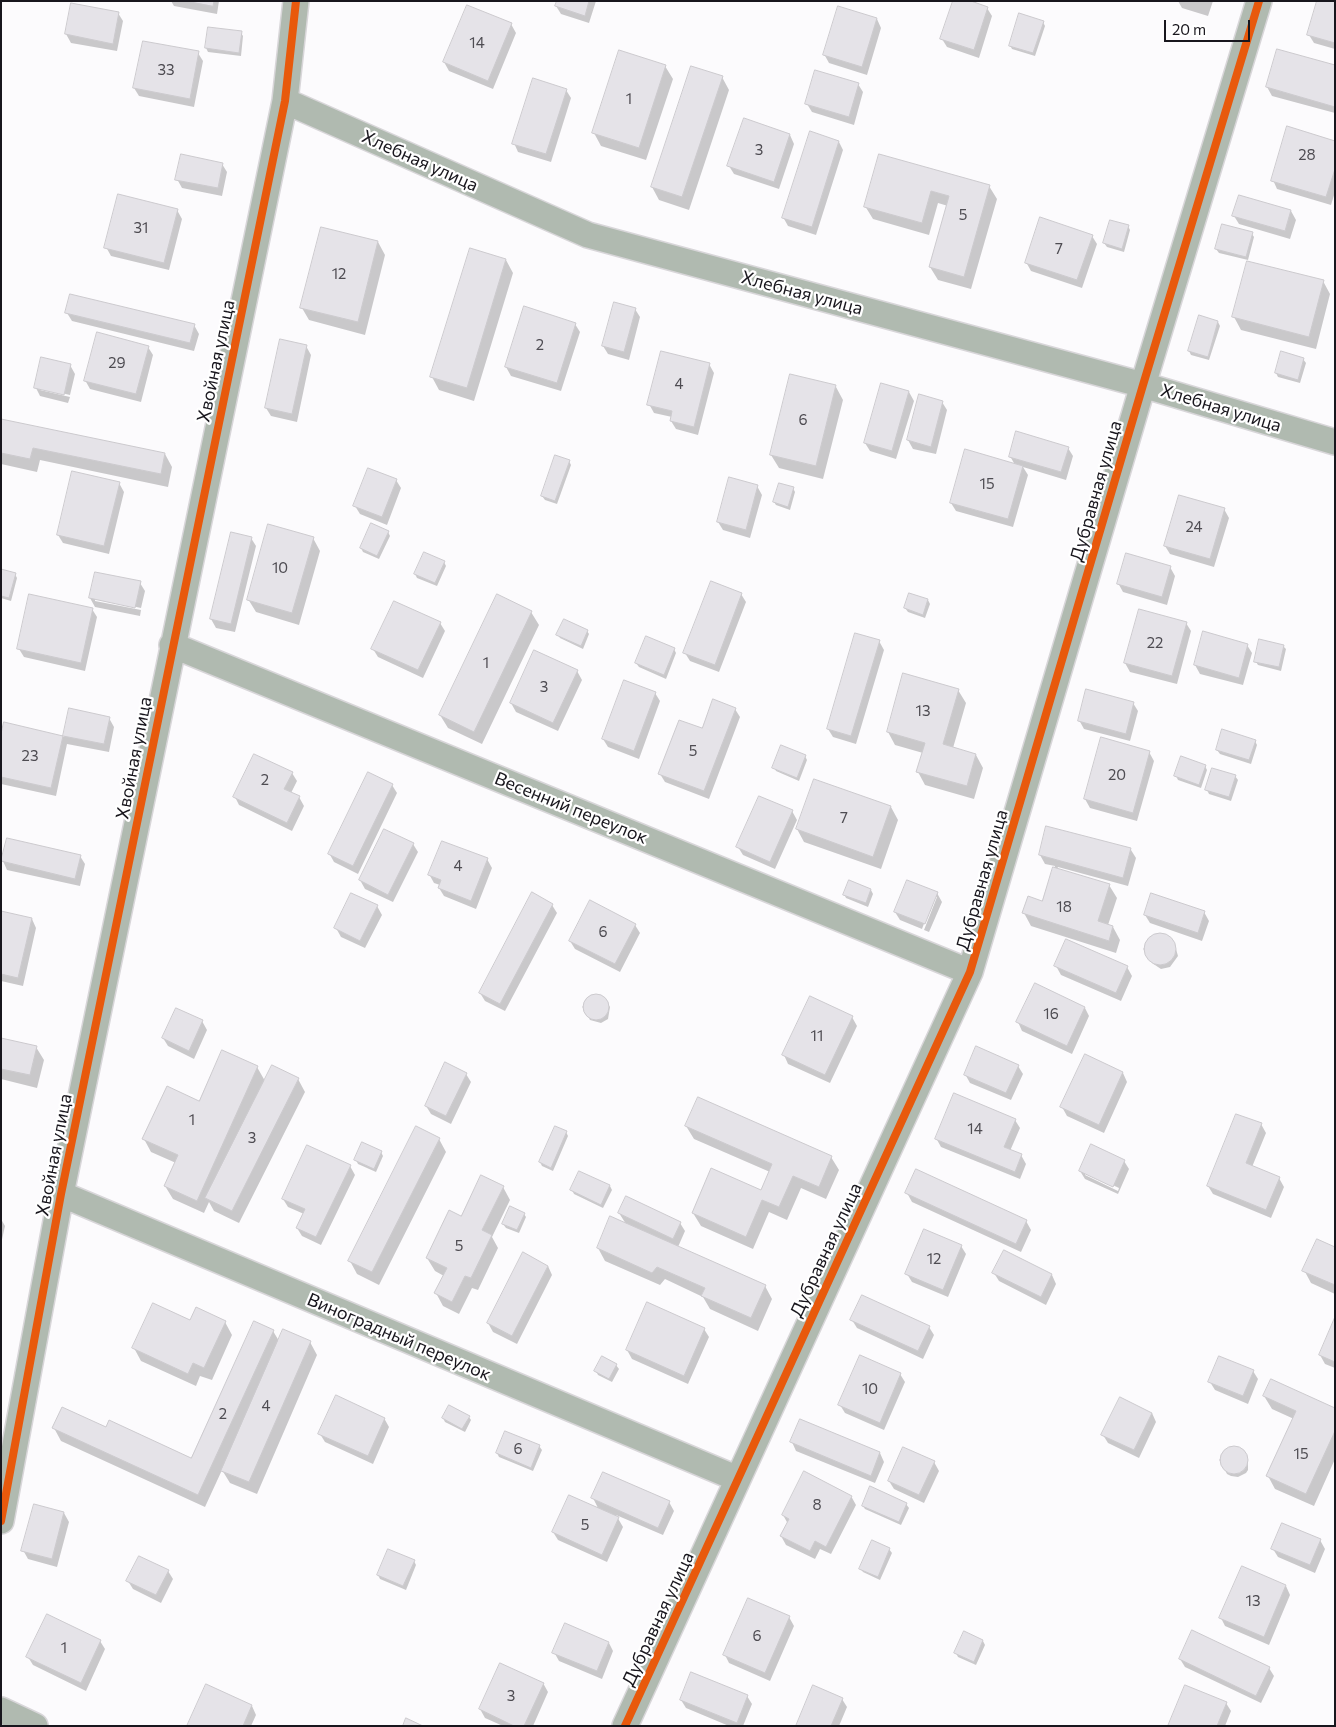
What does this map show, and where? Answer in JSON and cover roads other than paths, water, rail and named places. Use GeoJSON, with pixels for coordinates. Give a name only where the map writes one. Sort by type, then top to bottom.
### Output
{"type":"FeatureCollection","features":[{"type":"Feature","properties":{"kind":"street","name":"Хвойная улица"},"geometry":{"type":"LineString","coordinates":[[1,1520],[61,1194],[285,101],[296,1]]}},
{"type":"Feature","properties":{"kind":"street","name":"Дубравная улица"},"geometry":{"type":"LineString","coordinates":[[625,1726],[970,972],[1142,385],[1259,1]]}},
{"type":"Feature","properties":{"kind":"street","name":"Хлебная улица"},"geometry":{"type":"LineString","coordinates":[[285,101],[588,235],[1142,385],[1335,442]]}},
{"type":"Feature","properties":{"kind":"street","name":"Весенний переулок"},"geometry":{"type":"LineString","coordinates":[[172,645],[970,972]]}},
{"type":"Feature","properties":{"kind":"street","name":"Виноградный переулок"},"geometry":{"type":"LineString","coordinates":[[61,1194],[738,1479]]}},
{"type":"Feature","properties":{"kind":"street"},"geometry":{"type":"LineString","coordinates":[[1,1710],[35,1726]]}}]}
